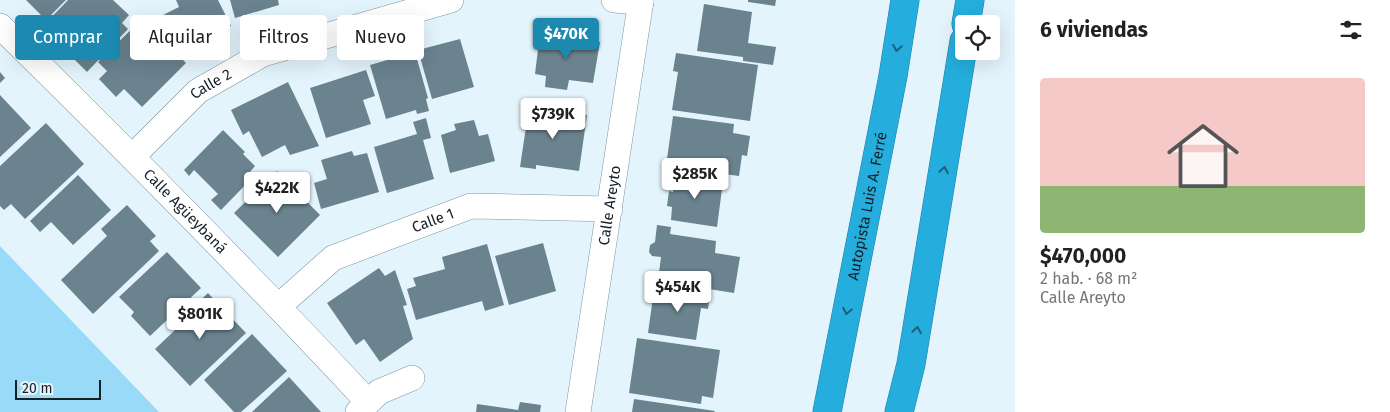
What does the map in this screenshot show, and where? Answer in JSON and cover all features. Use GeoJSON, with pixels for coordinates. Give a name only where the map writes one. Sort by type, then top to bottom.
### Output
{"type":"FeatureCollection","features":[{"type":"Feature","properties":{"kind":"highway","name":"Autopista Luis A. Ferré"},"geometry":{"type":"LineString","coordinates":[[826,412],[893,76],[905,0]]}},
{"type":"Feature","properties":{"kind":"highway"},"geometry":{"type":"LineString","coordinates":[[968,15],[970,0]]}},
{"type":"Feature","properties":{"kind":"highway"},"geometry":{"type":"LineString","coordinates":[[899,412],[911,364],[961,60]]}},
{"type":"Feature","properties":{"kind":"highway"},"geometry":{"type":"LineString","coordinates":[[911,364],[912,412]]}},
{"type":"Feature","properties":{"kind":"street","name":"Calle 2"},"geometry":{"type":"LineString","coordinates":[[132,157],[198,91],[263,54],[451,0]]}},
{"type":"Feature","properties":{"kind":"street"},"geometry":{"type":"LineString","coordinates":[[614,0],[641,1]]}},
{"type":"Feature","properties":{"kind":"street","name":"Calle Areyto"},"geometry":{"type":"LineString","coordinates":[[578,412],[641,1]]}},
{"type":"Feature","properties":{"kind":"street","name":"Calle Agüeybaná"},"geometry":{"type":"LineString","coordinates":[[0,26],[278,306],[362,407],[379,392],[412,378]]}},
{"type":"Feature","properties":{"kind":"street","name":"Calle 1"},"geometry":{"type":"LineString","coordinates":[[278,306],[333,258],[471,206],[610,208]]}},
{"type":"Feature","properties":{"kind":"shaded area"},"geometry":{"type":"Polygon","coordinates":[[[0,246],[159,412],[0,412],[0,246]]]}},
{"type":"Feature","properties":{"kind":"building"},"geometry":{"type":"Polygon","coordinates":[[[26,0],[66,0],[51,15],[41,15],[26,0]]]}},
{"type":"Feature","properties":{"kind":"building"},"geometry":{"type":"Polygon","coordinates":[[[68,0],[113,0],[129,15],[122,23],[128,29],[120,37],[120,15],[54,15],[68,0]]]}},
{"type":"Feature","properties":{"kind":"building"},"geometry":{"type":"Polygon","coordinates":[[[176,0],[218,0],[226,15],[163,15],[179,7],[176,0]]]}},
{"type":"Feature","properties":{"kind":"building"},"geometry":{"type":"Polygon","coordinates":[[[230,0],[278,0],[279,5],[235,18],[230,0]]]}},
{"type":"Feature","properties":{"kind":"building"},"geometry":{"type":"Polygon","coordinates":[[[748,0],[776,0],[775,6],[748,2],[748,0]]]}},
{"type":"Feature","properties":{"kind":"building"},"geometry":{"type":"Polygon","coordinates":[[[704,4],[752,12],[748,43],[776,47],[773,65],[743,61],[743,57],[697,51],[704,4]]]}},
{"type":"Feature","properties":{"kind":"building"},"geometry":{"type":"Polygon","coordinates":[[[130,31],[130,60],[183,60],[186,63],[142,107],[124,89],[116,97],[99,79],[107,71],[98,62],[100,60],[120,60],[120,40],[130,31]]]}},
{"type":"Feature","properties":{"kind":"building"},"geometry":{"type":"Polygon","coordinates":[[[540,33],[571,37],[572,34],[587,36],[587,40],[600,42],[593,83],[569,80],[567,90],[545,87],[546,76],[535,74],[540,33]]]}},
{"type":"Feature","properties":{"kind":"building"},"geometry":{"type":"Polygon","coordinates":[[[460,39],[474,87],[432,99],[421,60],[424,60],[424,48],[460,39]]]}},
{"type":"Feature","properties":{"kind":"building"},"geometry":{"type":"Polygon","coordinates":[[[676,53],[758,65],[750,121],[672,110],[678,72],[673,71],[676,53]]]}},
{"type":"Feature","properties":{"kind":"building"},"geometry":{"type":"Polygon","coordinates":[[[75,60],[98,60],[87,72],[75,60]]]}},
{"type":"Feature","properties":{"kind":"building"},"geometry":{"type":"Polygon","coordinates":[[[387,60],[417,60],[428,98],[426,99],[429,111],[417,114],[416,110],[386,119],[370,65],[387,60]]]}},
{"type":"Feature","properties":{"kind":"building"},"geometry":{"type":"Polygon","coordinates":[[[366,70],[375,96],[363,100],[371,124],[326,138],[310,88],[366,70]]]}},
{"type":"Feature","properties":{"kind":"building"},"geometry":{"type":"Polygon","coordinates":[[[0,72],[5,78],[0,83],[0,72]]]}},
{"type":"Feature","properties":{"kind":"building"},"geometry":{"type":"Polygon","coordinates":[[[288,82],[319,146],[290,155],[285,145],[262,157],[249,131],[243,135],[231,110],[288,82]]]}},
{"type":"Feature","properties":{"kind":"building"},"geometry":{"type":"Polygon","coordinates":[[[0,95],[31,128],[0,157],[0,95]]]}},
{"type":"Feature","properties":{"kind":"building"},"geometry":{"type":"Polygon","coordinates":[[[529,107],[587,115],[579,171],[536,165],[536,169],[520,167],[529,107]]]}},
{"type":"Feature","properties":{"kind":"building"},"geometry":{"type":"Polygon","coordinates":[[[673,116],[734,124],[733,133],[750,136],[747,156],[742,155],[739,176],[666,166],[673,116]]]}},
{"type":"Feature","properties":{"kind":"building"},"geometry":{"type":"Polygon","coordinates":[[[426,118],[431,138],[423,140],[434,179],[387,193],[374,147],[417,134],[413,122],[426,118]]]}},
{"type":"Feature","properties":{"kind":"building"},"geometry":{"type":"Polygon","coordinates":[[[474,120],[479,136],[488,134],[495,161],[450,173],[441,135],[456,130],[454,124],[474,120]]]}},
{"type":"Feature","properties":{"kind":"building"},"geometry":{"type":"Polygon","coordinates":[[[46,123],[84,164],[25,219],[11,204],[4,210],[0,206],[0,166],[46,123]]]}},
{"type":"Feature","properties":{"kind":"building"},"geometry":{"type":"Polygon","coordinates":[[[223,130],[245,152],[243,154],[255,166],[249,173],[253,177],[221,210],[211,200],[218,194],[194,170],[189,176],[184,170],[223,130]]]}},
{"type":"Feature","properties":{"kind":"building"},"geometry":{"type":"Polygon","coordinates":[[[352,151],[354,156],[367,153],[379,192],[321,209],[314,183],[327,179],[321,160],[352,151]]]}},
{"type":"Feature","properties":{"kind":"building"},"geometry":{"type":"Polygon","coordinates":[[[277,171],[320,215],[278,257],[234,213],[277,171]]]}},
{"type":"Feature","properties":{"kind":"building"},"geometry":{"type":"Polygon","coordinates":[[[685,171],[712,175],[710,187],[722,189],[717,227],[671,220],[672,207],[667,206],[669,191],[673,192],[674,182],[683,184],[685,171]]]}},
{"type":"Feature","properties":{"kind":"building"},"geometry":{"type":"Polygon","coordinates":[[[78,175],[111,210],[73,245],[51,222],[40,232],[30,221],[78,175]]]}},
{"type":"Feature","properties":{"kind":"building"},"geometry":{"type":"Polygon","coordinates":[[[127,205],[156,236],[150,241],[159,251],[93,314],[61,280],[107,236],[101,229],[127,205]]]}},
{"type":"Feature","properties":{"kind":"building"},"geometry":{"type":"Polygon","coordinates":[[[657,225],[671,227],[670,234],[716,241],[715,253],[740,257],[734,293],[658,281],[661,257],[652,256],[649,252],[650,245],[655,242],[657,225]]]}},
{"type":"Feature","properties":{"kind":"building"},"geometry":{"type":"Polygon","coordinates":[[[543,243],[556,291],[509,305],[495,256],[543,243]]]}},
{"type":"Feature","properties":{"kind":"building"},"geometry":{"type":"Polygon","coordinates":[[[487,244],[504,305],[485,311],[482,301],[416,320],[407,289],[416,286],[413,278],[445,269],[442,257],[487,244]]]}},
{"type":"Feature","properties":{"kind":"building"},"geometry":{"type":"Polygon","coordinates":[[[167,252],[201,288],[150,336],[131,316],[134,312],[119,297],[167,252]]]}},
{"type":"Feature","properties":{"kind":"building"},"geometry":{"type":"Polygon","coordinates":[[[379,268],[385,276],[395,270],[407,305],[403,306],[413,339],[380,362],[364,339],[356,345],[327,303],[379,268]]]}},
{"type":"Feature","properties":{"kind":"building"},"geometry":{"type":"Polygon","coordinates":[[[666,286],[710,293],[708,309],[701,308],[696,340],[648,333],[653,297],[664,299],[666,286]]]}},
{"type":"Feature","properties":{"kind":"building"},"geometry":{"type":"Polygon","coordinates":[[[208,293],[246,333],[190,386],[155,349],[191,315],[188,312],[208,293]]]}},
{"type":"Feature","properties":{"kind":"building"},"geometry":{"type":"Polygon","coordinates":[[[252,334],[287,371],[241,412],[234,412],[204,380],[252,334]]]}},
{"type":"Feature","properties":{"kind":"building"},"geometry":{"type":"Polygon","coordinates":[[[637,338],[720,350],[713,398],[702,396],[701,404],[629,393],[637,338]]]}},
{"type":"Feature","properties":{"kind":"building"},"geometry":{"type":"Polygon","coordinates":[[[289,377],[321,412],[252,412],[289,377]]]}},
{"type":"Feature","properties":{"kind":"building"},"geometry":{"type":"Polygon","coordinates":[[[634,399],[715,411],[632,412],[634,399]]]}},
{"type":"Feature","properties":{"kind":"building"},"geometry":{"type":"Polygon","coordinates":[[[520,402],[541,405],[540,412],[476,412],[477,404],[518,410],[520,402]]]}}]}
